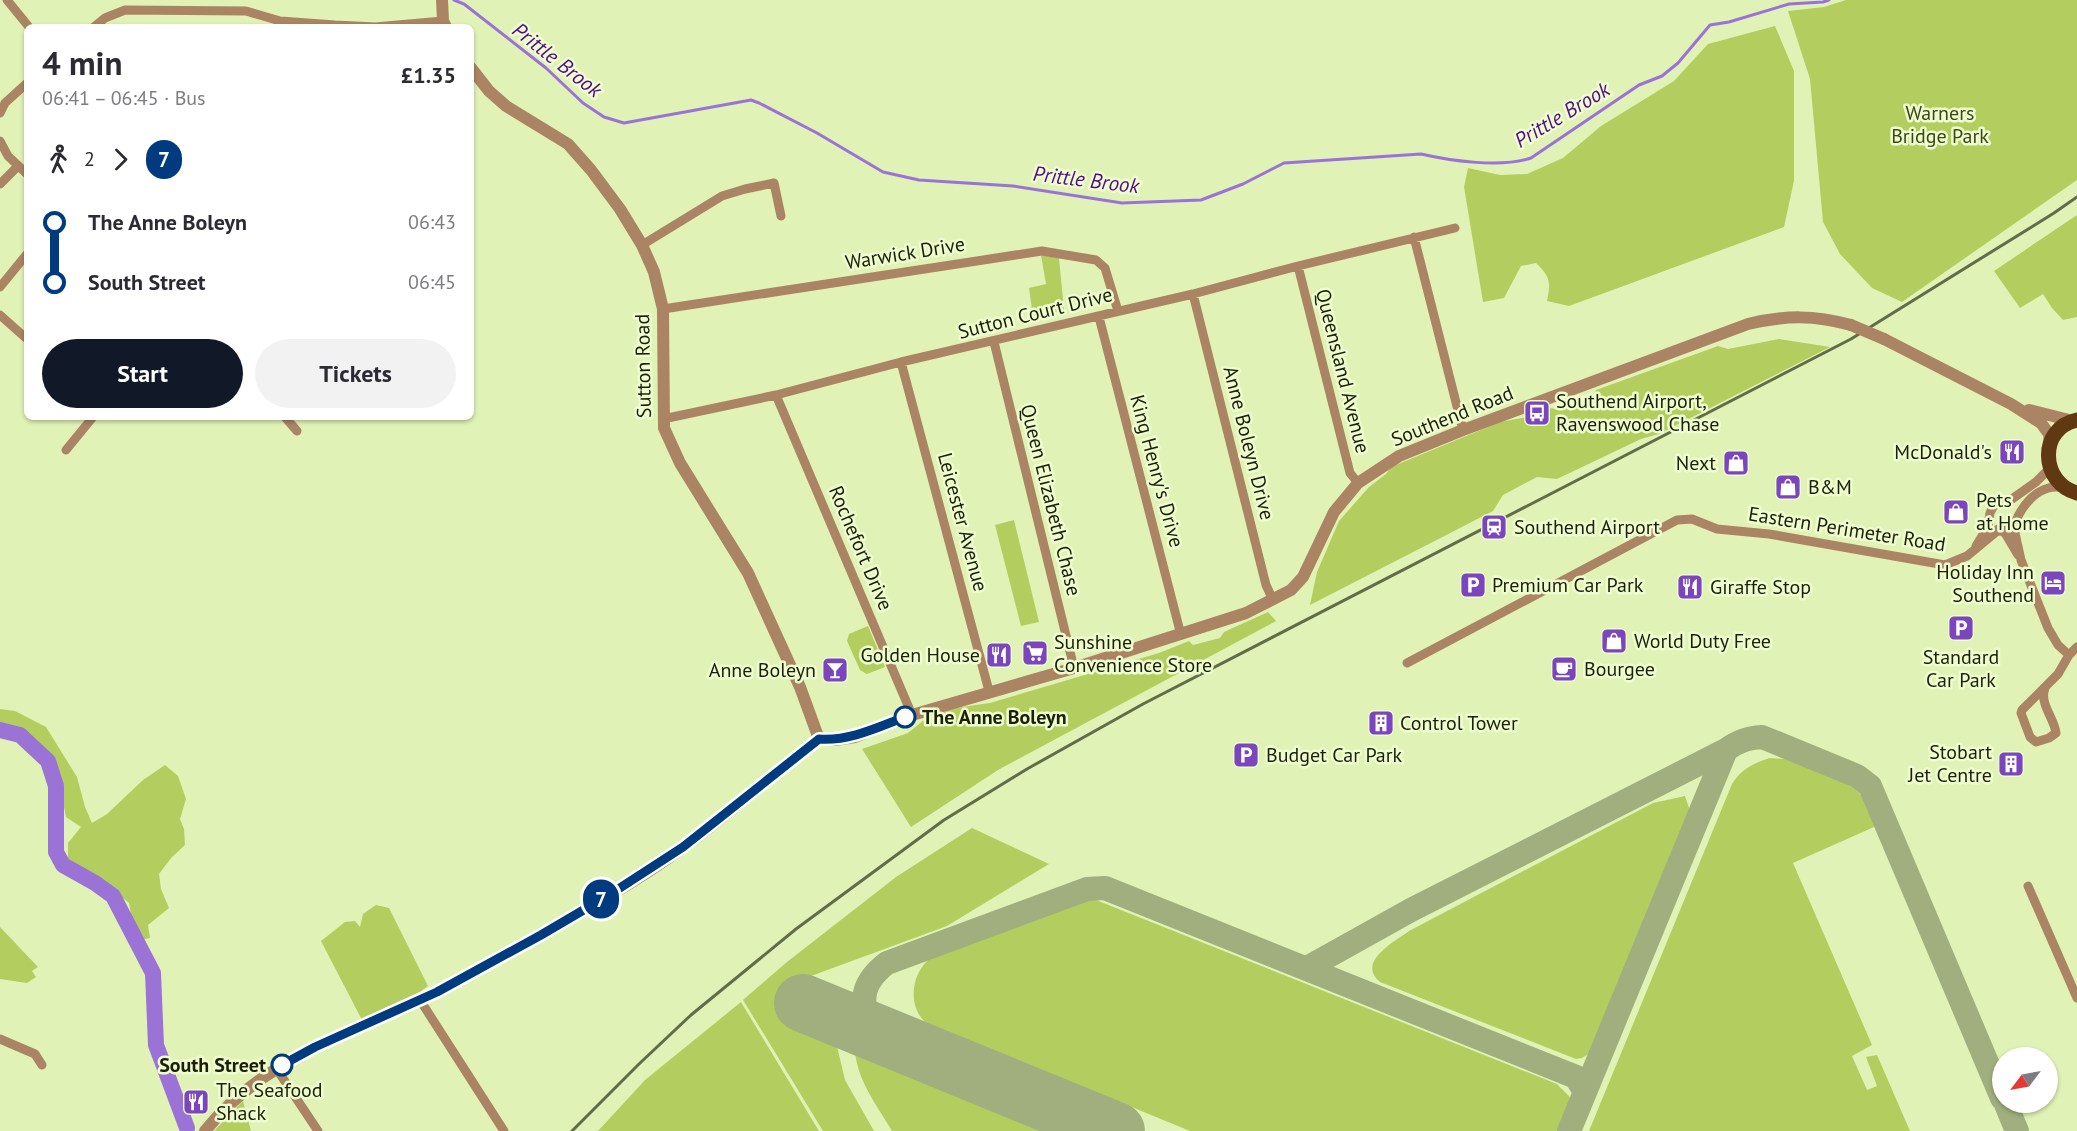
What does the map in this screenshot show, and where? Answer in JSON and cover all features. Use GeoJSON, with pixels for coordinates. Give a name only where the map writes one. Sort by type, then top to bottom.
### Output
{"type":"FeatureCollection","features":[{"type":"Feature","properties":{"kind":"main road"},"geometry":{"type":"LineString","coordinates":[[2072,493],[2052,475],[2049,463],[2050,447],[2057,432],[2075,421]]}},
{"type":"Feature","properties":{"kind":"street"},"geometry":{"type":"LineString","coordinates":[[7,0],[27,24]]}},
{"type":"Feature","properties":{"kind":"street"},"geometry":{"type":"LineString","coordinates":[[442,3],[444,24]]}},
{"type":"Feature","properties":{"kind":"street"},"geometry":{"type":"LineString","coordinates":[[98,24],[105,18],[125,10],[246,11],[280,21],[319,24]]}},
{"type":"Feature","properties":{"kind":"street","name":"Sutton Road"},"geometry":{"type":"LineString","coordinates":[[474,72],[489,91],[507,106],[568,144],[620,209],[642,245],[654,272],[663,309],[663,418],[669,442],[748,573],[800,687],[819,739]]}},
{"type":"Feature","properties":{"kind":"street"},"geometry":{"type":"LineString","coordinates":[[0,113],[5,103],[24,85]]}},
{"type":"Feature","properties":{"kind":"street"},"geometry":{"type":"LineString","coordinates":[[0,141],[8,156],[24,171]]}},
{"type":"Feature","properties":{"kind":"street"},"geometry":{"type":"LineString","coordinates":[[0,184],[18,166]]}},
{"type":"Feature","properties":{"kind":"street"},"geometry":{"type":"LineString","coordinates":[[642,245],[722,196],[745,189],[774,183],[781,216]]}},
{"type":"Feature","properties":{"kind":"street","name":"Sutton Court Drive"},"geometry":{"type":"LineString","coordinates":[[663,418],[776,395],[901,362],[1099,317],[1455,228]]}},
{"type":"Feature","properties":{"kind":"street"},"geometry":{"type":"LineString","coordinates":[[1414,237],[1463,430]]}},
{"type":"Feature","properties":{"kind":"street","name":"Warwick Drive"},"geometry":{"type":"LineString","coordinates":[[663,309],[1042,251],[1096,260],[1105,268],[1118,311]]}},
{"type":"Feature","properties":{"kind":"street"},"geometry":{"type":"LineString","coordinates":[[0,287],[24,258]]}},
{"type":"Feature","properties":{"kind":"street","name":"Queensland Avenue"},"geometry":{"type":"LineString","coordinates":[[1298,266],[1350,473],[1358,483]]}},
{"type":"Feature","properties":{"kind":"street","name":"Anne Boleyn Drive"},"geometry":{"type":"LineString","coordinates":[[1193,294],[1266,585],[1273,600]]}},
{"type":"Feature","properties":{"kind":"street"},"geometry":{"type":"LineString","coordinates":[[0,315],[24,336]]}},
{"type":"Feature","properties":{"kind":"street","name":"Southend Road"},"geometry":{"type":"LineString","coordinates":[[819,739],[835,740],[855,736],[912,715],[1074,668],[1246,613],[1291,590],[1303,577],[1334,512],[1358,483],[1399,456],[1748,324],[1789,316],[1828,319],[1851,325],[1884,339],[2011,404]]}},
{"type":"Feature","properties":{"kind":"street","name":"King Henry's Drive"},"geometry":{"type":"LineString","coordinates":[[1099,317],[1181,635]]}},
{"type":"Feature","properties":{"kind":"street","name":"Queen Elizabeth Chase"},"geometry":{"type":"LineString","coordinates":[[994,342],[1074,668]]}},
{"type":"Feature","properties":{"kind":"street","name":"Leicester Avenue"},"geometry":{"type":"LineString","coordinates":[[901,362],[989,691]]}},
{"type":"Feature","properties":{"kind":"street","name":"Rochefort Drive"},"geometry":{"type":"LineString","coordinates":[[776,395],[912,715]]}},
{"type":"Feature","properties":{"kind":"street"},"geometry":{"type":"LineString","coordinates":[[2011,404],[2052,417],[2075,421]]}},
{"type":"Feature","properties":{"kind":"street"},"geometry":{"type":"LineString","coordinates":[[2011,404],[2045,427],[2049,434],[2050,447]]}},
{"type":"Feature","properties":{"kind":"street"},"geometry":{"type":"LineString","coordinates":[[66,450],[91,420]]}},
{"type":"Feature","properties":{"kind":"street"},"geometry":{"type":"LineString","coordinates":[[288,420],[297,431]]}},
{"type":"Feature","properties":{"kind":"street"},"geometry":{"type":"LineString","coordinates":[[2021,560],[2002,530],[1992,524],[1990,517],[1994,505],[2012,499],[2041,478],[2048,470],[2049,463]]}},
{"type":"Feature","properties":{"kind":"street"},"geometry":{"type":"LineString","coordinates":[[2002,530],[2011,528],[2023,508],[2039,492],[2052,486],[2072,493]]}},
{"type":"Feature","properties":{"kind":"street"},"geometry":{"type":"LineString","coordinates":[[2003,502],[2013,506],[2017,512],[2015,532],[2021,560],[2053,639],[2074,649],[2058,674],[2020,713],[2030,736],[2036,742],[2049,738],[2056,732],[2042,696],[2045,688]]}},
{"type":"Feature","properties":{"kind":"street","name":"Eastern Perimeter Road"},"geometry":{"type":"LineString","coordinates":[[1972,552],[1988,526],[1990,517]]}},
{"type":"Feature","properties":{"kind":"street","name":"Eastern Perimeter Road"},"geometry":{"type":"LineString","coordinates":[[1407,663],[1671,522],[1689,518],[1713,528],[1769,534],[1938,565],[1956,562],[1985,543],[1993,534],[2002,530]]}},
{"type":"Feature","properties":{"kind":"street"},"geometry":{"type":"LineString","coordinates":[[1985,543],[1998,540],[2012,546]]}},
{"type":"Feature","properties":{"kind":"street"},"geometry":{"type":"LineString","coordinates":[[205,1131],[249,1086],[276,1068],[315,1047],[420,1000],[541,935],[683,847],[819,739]]}},
{"type":"Feature","properties":{"kind":"street"},"geometry":{"type":"LineString","coordinates":[[2028,886],[2077,998]]}},
{"type":"Feature","properties":{"kind":"street"},"geometry":{"type":"LineString","coordinates":[[420,1000],[504,1131]]}},
{"type":"Feature","properties":{"kind":"street"},"geometry":{"type":"LineString","coordinates":[[1,1042],[34,1054],[42,1065]]}},
{"type":"Feature","properties":{"kind":"street"},"geometry":{"type":"LineString","coordinates":[[276,1068],[318,1131]]}},
{"type":"Feature","properties":{"kind":"green space","name":"Warners Bridge Park"},"geometry":{"type":"Polygon","coordinates":[[[1846,0],[2077,0],[2077,180],[1902,302],[1872,288],[1840,254],[1823,222],[1810,79],[1788,11],[1824,7],[1846,0]]]}},
{"type":"Feature","properties":{"kind":"green space"},"geometry":{"type":"Polygon","coordinates":[[[1775,26],[1794,71],[1794,181],[1784,227],[1569,306],[1547,301],[1548,280],[1536,263],[1521,266],[1504,298],[1483,302],[1464,187],[1468,168],[1500,175],[1527,174],[1563,158],[1601,126],[1674,81],[1708,44],[1775,26]]]}},
{"type":"Feature","properties":{"kind":"green space"},"geometry":{"type":"Polygon","coordinates":[[[2077,215],[2077,317],[2063,320],[2043,294],[2020,308],[1994,271],[2077,215]]]}},
{"type":"Feature","properties":{"kind":"green space"},"geometry":{"type":"Polygon","coordinates":[[[1041,255],[1059,258],[1064,310],[1033,317],[1029,288],[1046,284],[1041,255]]]}},
{"type":"Feature","properties":{"kind":"green space"},"geometry":{"type":"Polygon","coordinates":[[[1779,339],[1830,347],[1659,434],[1641,439],[1557,479],[1537,477],[1503,495],[1493,511],[1310,605],[1317,572],[1339,521],[1369,487],[1386,474],[1391,467],[1500,422],[1528,417],[1551,408],[1559,410],[1593,399],[1596,390],[1718,346],[1728,349],[1779,339]]]}},
{"type":"Feature","properties":{"kind":"green space"},"geometry":{"type":"Polygon","coordinates":[[[1014,520],[1039,622],[1021,626],[995,525],[1014,520]]]}},
{"type":"Feature","properties":{"kind":"green space"},"geometry":{"type":"Polygon","coordinates":[[[1268,612],[1276,621],[998,770],[911,827],[862,749],[908,733],[924,720],[955,708],[990,703],[1159,653],[1189,641],[1193,645],[1220,638],[1224,632],[1268,612]]]}},
{"type":"Feature","properties":{"kind":"green space"},"geometry":{"type":"Polygon","coordinates":[[[868,626],[885,667],[867,674],[860,670],[847,641],[849,634],[868,626]]]}},
{"type":"Feature","properties":{"kind":"green space"},"geometry":{"type":"Polygon","coordinates":[[[0,709],[15,711],[46,727],[77,777],[92,823],[107,814],[143,780],[165,765],[178,776],[186,799],[180,819],[184,829],[185,845],[159,874],[161,889],[169,908],[148,925],[150,938],[140,940],[134,931],[129,903],[103,882],[68,859],[68,843],[81,827],[66,817],[59,786],[47,760],[29,739],[0,724],[0,709]]]}},
{"type":"Feature","properties":{"kind":"green space"},"geometry":{"type":"Polygon","coordinates":[[[1770,758],[1786,759],[1849,785],[1864,798],[1870,808],[1874,827],[1793,863],[1872,1045],[1852,1056],[1867,1090],[1877,1086],[1866,1057],[1877,1055],[1910,1131],[1589,1131],[1732,784],[1748,767],[1770,758]]]}},
{"type":"Feature","properties":{"kind":"green space"},"geometry":{"type":"Polygon","coordinates":[[[1685,796],[1692,817],[1595,1050],[1582,1058],[1576,1059],[1380,982],[1374,975],[1372,967],[1380,953],[1409,931],[1653,803],[1685,796]]]}},
{"type":"Feature","properties":{"kind":"green space"},"geometry":{"type":"Polygon","coordinates":[[[972,828],[1049,864],[947,926],[811,976],[792,1021],[812,1036],[836,1042],[845,1080],[874,1131],[823,1131],[743,1000],[787,962],[896,877],[972,828]]]}},
{"type":"Feature","properties":{"kind":"green space"},"geometry":{"type":"Polygon","coordinates":[[[1086,896],[1557,1084],[1570,1097],[1557,1131],[1190,1131],[925,1022],[914,1000],[915,982],[922,967],[934,955],[955,944],[1086,896]]]}},
{"type":"Feature","properties":{"kind":"green space"},"geometry":{"type":"Polygon","coordinates":[[[376,905],[389,908],[428,986],[417,994],[362,1020],[321,941],[345,922],[355,921],[360,927],[363,914],[376,905]]]}},
{"type":"Feature","properties":{"kind":"green space"},"geometry":{"type":"Polygon","coordinates":[[[0,927],[38,967],[32,971],[36,977],[27,983],[0,979],[0,927]]]}},
{"type":"Feature","properties":{"kind":"green space"},"geometry":{"type":"Polygon","coordinates":[[[741,1002],[819,1131],[598,1131],[645,1080],[741,1002]]]}},
{"type":"Feature","properties":{"kind":"green space"},"geometry":{"type":"Polygon","coordinates":[[[855,1047],[1061,1131],[892,1131],[863,1080],[855,1047]]]}},
{"type":"Feature","properties":{"kind":"green space"},"geometry":{"type":"Polygon","coordinates":[[[243,1101],[251,1131],[214,1131],[243,1101]]]}},
{"type":"Feature","properties":{"kind":"waterway","name":"Prittle Brook"},"geometry":{"type":"LineString","coordinates":[[454,0],[464,4],[546,68],[583,103],[604,117],[624,123],[751,100],[817,133],[883,172],[919,180],[1013,186],[1122,203],[1201,200],[1243,184],[1284,163],[1421,154],[1461,161],[1491,163],[1531,158],[1639,85],[1662,76],[1678,63],[1710,25],[1729,22],[1789,4],[1829,0]]}},
{"type":"Feature","properties":{"kind":"waterway"},"geometry":{"type":"LineString","coordinates":[[0,730],[20,735],[48,761],[56,786],[56,852],[63,865],[113,896],[153,973],[156,1045],[187,1128]]}},
{"type":"Feature","properties":{"kind":"taxiway"},"geometry":{"type":"LineString","coordinates":[[1307,968],[1411,910],[1735,744],[1762,737],[1857,776],[1870,786],[1992,1074]]}},
{"type":"Feature","properties":{"kind":"taxiway"},"geometry":{"type":"LineString","coordinates":[[1569,1131],[1726,750]]}},
{"type":"Feature","properties":{"kind":"taxiway"},"geometry":{"type":"LineString","coordinates":[[891,1039],[873,1024],[864,998],[874,975],[887,963],[1087,889],[1105,888],[1576,1077],[1585,1092]]}},
{"type":"Feature","properties":{"kind":"taxiway"},"geometry":{"type":"LineString","coordinates":[[2010,1113],[2017,1131]]}},
{"type":"Feature","properties":{"kind":"runway"},"geometry":{"type":"LineString","coordinates":[[803,1003],[1116,1131]]}},
{"type":"Feature","properties":{"kind":"railway"},"geometry":{"type":"LineString","coordinates":[[572,1131],[691,1015],[796,929],[944,820],[1027,769],[1143,704],[1851,339],[2077,197]]}},
{"type":"Feature","properties":{"kind":"bus line","name":"7"},"geometry":{"type":"LineString","coordinates":[[282,1065],[315,1047],[437,992],[609,895],[683,847],[819,739],[835,740],[855,736],[905,717]]}},
{"type":"Feature","properties":{"kind":"place","name":"Southend Airport, Ravenswood Chase"},"geometry":{"type":"Point","coordinates":[1537,413]}},
{"type":"Feature","properties":{"kind":"place","name":"McDonald's"},"geometry":{"type":"Point","coordinates":[2012,452]}},
{"type":"Feature","properties":{"kind":"place","name":"Next"},"geometry":{"type":"Point","coordinates":[1736,463]}},
{"type":"Feature","properties":{"kind":"place","name":"B&M"},"geometry":{"type":"Point","coordinates":[1788,487]}},
{"type":"Feature","properties":{"kind":"place","name":"Pets at Home"},"geometry":{"type":"Point","coordinates":[1956,512]}},
{"type":"Feature","properties":{"kind":"place","name":"Southend Airport"},"geometry":{"type":"Point","coordinates":[1494,527]}},
{"type":"Feature","properties":{"kind":"place","name":"Holiday Inn Southend"},"geometry":{"type":"Point","coordinates":[2053,583]}},
{"type":"Feature","properties":{"kind":"place","name":"Premium Car Park"},"geometry":{"type":"Point","coordinates":[1473,585]}},
{"type":"Feature","properties":{"kind":"place","name":"Giraffe Stop"},"geometry":{"type":"Point","coordinates":[1690,587]}},
{"type":"Feature","properties":{"kind":"place","name":"Standard Car Park"},"geometry":{"type":"Point","coordinates":[1961,628]}},
{"type":"Feature","properties":{"kind":"place","name":"World Duty Free"},"geometry":{"type":"Point","coordinates":[1614,641]}},
{"type":"Feature","properties":{"kind":"place","name":"Sunshine Convenience Store"},"geometry":{"type":"Point","coordinates":[1035,653]}},
{"type":"Feature","properties":{"kind":"place","name":"Golden House"},"geometry":{"type":"Point","coordinates":[999,655]}},
{"type":"Feature","properties":{"kind":"place","name":"Bourgee"},"geometry":{"type":"Point","coordinates":[1564,669]}},
{"type":"Feature","properties":{"kind":"place","name":"Anne Boleyn"},"geometry":{"type":"Point","coordinates":[835,670]}},
{"type":"Feature","properties":{"kind":"place","name":"The Anne Boleyn"},"geometry":{"type":"Point","coordinates":[905,717]}},
{"type":"Feature","properties":{"kind":"place","name":"Control Tower"},"geometry":{"type":"Point","coordinates":[1381,723]}},
{"type":"Feature","properties":{"kind":"place","name":"Budget Car Park"},"geometry":{"type":"Point","coordinates":[1246,755]}},
{"type":"Feature","properties":{"kind":"place","name":"Stobart Jet Centre"},"geometry":{"type":"Point","coordinates":[2011,764]}},
{"type":"Feature","properties":{"kind":"place","name":"South Street"},"geometry":{"type":"Point","coordinates":[282,1065]}},
{"type":"Feature","properties":{"kind":"place","name":"The Seafood Shack"},"geometry":{"type":"Point","coordinates":[196,1102]}}]}
